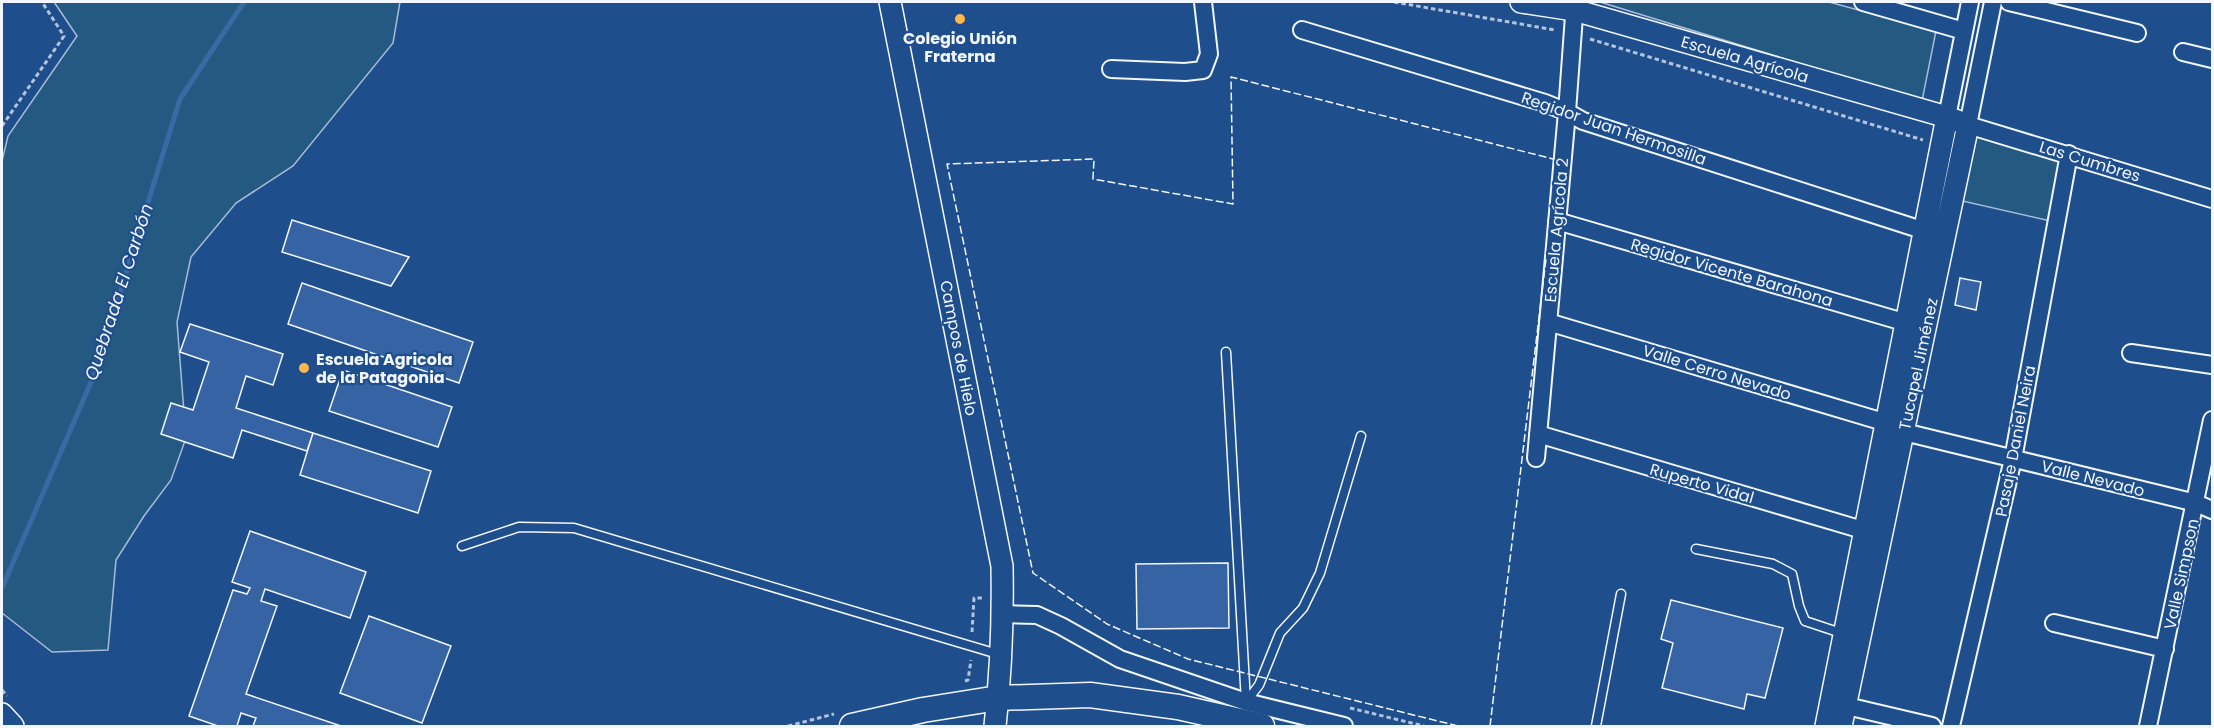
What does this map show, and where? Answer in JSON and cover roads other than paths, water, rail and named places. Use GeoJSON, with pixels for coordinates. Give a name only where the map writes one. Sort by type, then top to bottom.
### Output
{"type":"FeatureCollection","features":[{"type":"Feature","properties":{"kind":"main road"},"geometry":{"type":"LineString","coordinates":[[848,719],[998,698],[1090,695],[1178,707],[1262,726]]}},
{"type":"Feature","properties":{"kind":"street","name":"Campos de Hielo"},"geometry":{"type":"LineString","coordinates":[[890,2],[1002,566],[1001,656],[995,726]]}},
{"type":"Feature","properties":{"kind":"street"},"geometry":{"type":"LineString","coordinates":[[1111,69],[1185,72],[1203,70],[1209,54],[1203,2]]}},
{"type":"Feature","properties":{"kind":"street","name":"Escuela Agrícola"},"geometry":{"type":"LineString","coordinates":[[1521,2],[1574,6],[1968,125]]}},
{"type":"Feature","properties":{"kind":"street"},"geometry":{"type":"LineString","coordinates":[[1863,2],[1964,32]]}},
{"type":"Feature","properties":{"kind":"street","name":"Tucapel Jiménez"},"geometry":{"type":"LineString","coordinates":[[1841,726],[1838,704],[1844,634],[1866,531],[1895,428],[1907,323],[1970,2]]}},
{"type":"Feature","properties":{"kind":"street","name":"Tucapel Jiménez"},"geometry":{"type":"LineString","coordinates":[[1826,726],[1838,704],[1895,428],[1968,125],[1993,2]]}},
{"type":"Feature","properties":{"kind":"street"},"geometry":{"type":"LineString","coordinates":[[2009,2],[2137,33]]}},
{"type":"Feature","properties":{"kind":"street","name":"Escuela Agrícola 2"},"geometry":{"type":"LineString","coordinates":[[1536,458],[1568,112],[1574,6]]}},
{"type":"Feature","properties":{"kind":"street","name":"Regidor Juan Hermosilla"},"geometry":{"type":"LineString","coordinates":[[1302,30],[1545,103],[1583,121],[1925,231]]}},
{"type":"Feature","properties":{"kind":"street"},"geometry":{"type":"LineString","coordinates":[[2183,52],[2212,59]]}},
{"type":"Feature","properties":{"kind":"street","name":"Las Cumbres"},"geometry":{"type":"LineString","coordinates":[[1968,125],[2212,199]]}},
{"type":"Feature","properties":{"kind":"street","name":"Pasaje Daniel Neira"},"geometry":{"type":"LineString","coordinates":[[1951,726],[2013,459],[2069,154]]}},
{"type":"Feature","properties":{"kind":"street","name":"Regidor Vicente Barahona"},"geometry":{"type":"LineString","coordinates":[[1557,221],[1907,323]]}},
{"type":"Feature","properties":{"kind":"street","name":"Valle Cerro Nevado"},"geometry":{"type":"LineString","coordinates":[[1548,322],[1895,428]]}},
{"type":"Feature","properties":{"kind":"street"},"geometry":{"type":"LineString","coordinates":[[2131,353],[2212,365]]}},
{"type":"Feature","properties":{"kind":"street","name":"Valle Simpson"},"geometry":{"type":"LineString","coordinates":[[2148,726],[2212,420]]}},
{"type":"Feature","properties":{"kind":"street","name":"Valle Nevado"},"geometry":{"type":"LineString","coordinates":[[1895,428],[2196,503],[2212,510]]}},
{"type":"Feature","properties":{"kind":"street","name":"Ruperto Vidal"},"geometry":{"type":"LineString","coordinates":[[1538,434],[1866,531]]}},
{"type":"Feature","properties":{"kind":"street"},"geometry":{"type":"LineString","coordinates":[[1003,605],[1036,615],[1061,626],[1120,659],[1246,702],[1344,726]]}},
{"type":"Feature","properties":{"kind":"street"},"geometry":{"type":"LineString","coordinates":[[2054,623],[2165,649]]}},
{"type":"Feature","properties":{"kind":"street"},"geometry":{"type":"LineString","coordinates":[[1838,704],[1932,726]]}},
{"type":"Feature","properties":{"kind":"street"},"geometry":{"type":"LineString","coordinates":[[2,714],[13,726]]}},
{"type":"Feature","properties":{"kind":"lane"},"geometry":{"type":"LineString","coordinates":[[1226,352],[1246,702]]}},
{"type":"Feature","properties":{"kind":"lane"},"geometry":{"type":"LineString","coordinates":[[1246,702],[1259,685],[1280,633],[1302,608],[1320,573],[1361,436]]}},
{"type":"Feature","properties":{"kind":"lane"},"geometry":{"type":"LineString","coordinates":[[462,546],[519,527],[574,528],[1001,656]]}},
{"type":"Feature","properties":{"kind":"lane"},"geometry":{"type":"LineString","coordinates":[[1696,549],[1773,564],[1791,574],[1805,621],[1844,634]]}},
{"type":"Feature","properties":{"kind":"lane"},"geometry":{"type":"LineString","coordinates":[[1596,726],[1621,594]]}},
{"type":"Feature","properties":{"kind":"waterway","name":"Quebrada El Carbón"},"geometry":{"type":"LineString","coordinates":[[2,588],[95,373],[180,99],[244,2]]}},
{"type":"Feature","properties":{"kind":"place","name":"Colegio Unión Fraterna"},"geometry":{"type":"Point","coordinates":[960,19]}},
{"type":"Feature","properties":{"kind":"place","name":"Escuela Agricola de la Patagonia"},"geometry":{"type":"Point","coordinates":[304,368]}}]}
